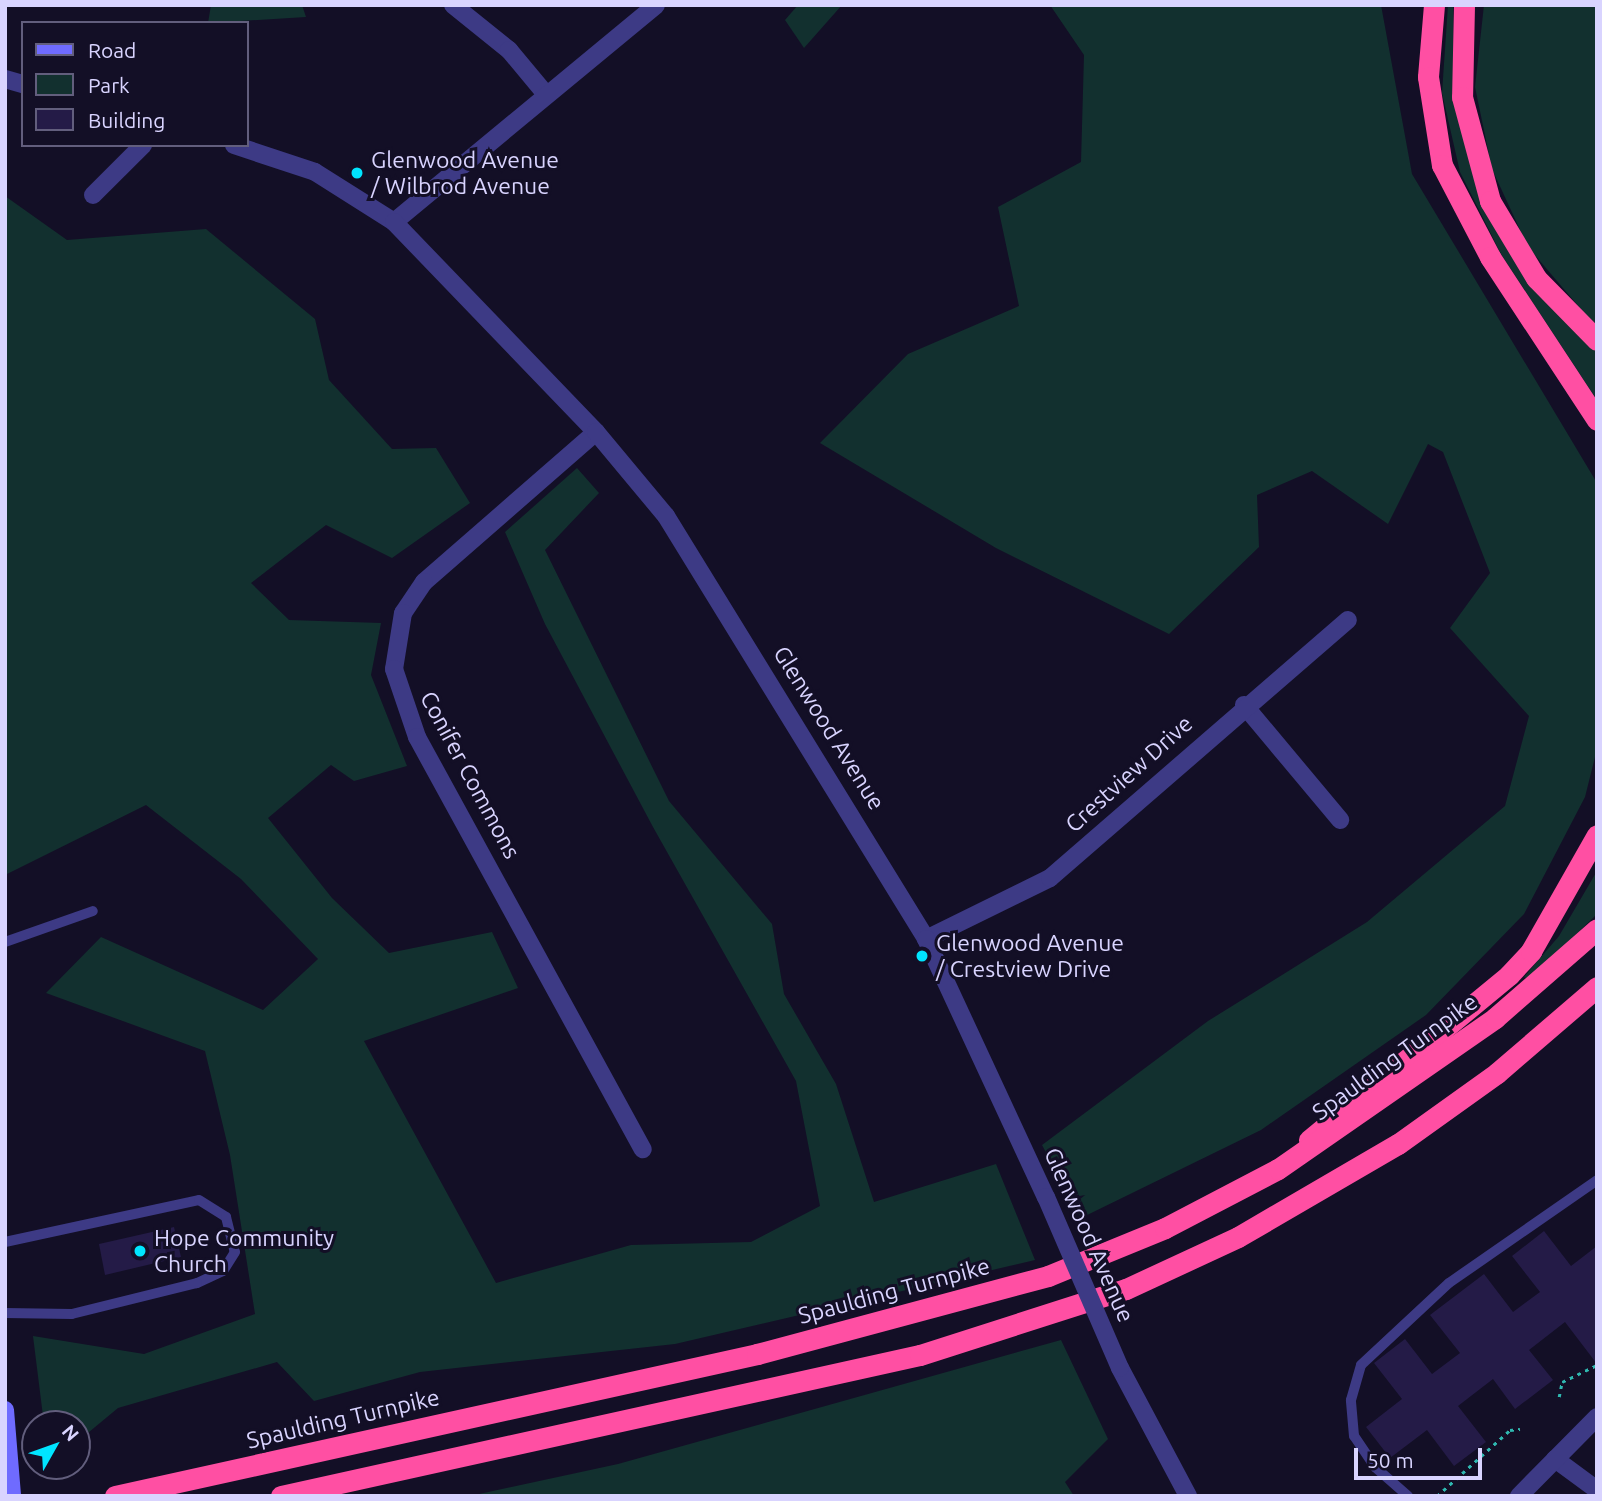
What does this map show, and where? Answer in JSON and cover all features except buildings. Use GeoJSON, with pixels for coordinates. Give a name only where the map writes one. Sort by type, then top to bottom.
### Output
{"type":"FeatureCollection","features":[{"type":"Feature","properties":{"kind":"highway"},"geometry":{"type":"LineString","coordinates":[[1434,5],[1428,77],[1442,165],[1466,219],[1597,420]]}},
{"type":"Feature","properties":{"kind":"highway"},"geometry":{"type":"LineString","coordinates":[[1464,5],[1462,97],[1490,201],[1536,278],[1597,340]]}},
{"type":"Feature","properties":{"kind":"highway"},"geometry":{"type":"LineString","coordinates":[[1292,1160],[1323,1124],[1509,975],[1531,951],[1597,835]]}},
{"type":"Feature","properties":{"kind":"highway","name":"Spaulding Turnpike"},"geometry":{"type":"LineString","coordinates":[[115,1496],[946,1308],[1108,1252],[1292,1160],[1495,1018],[1597,929]]}},
{"type":"Feature","properties":{"kind":"highway"},"geometry":{"type":"LineString","coordinates":[[281,1496],[919,1355],[1126,1289],[1238,1237],[1388,1151],[1497,1073],[1597,987]]}},
{"type":"Feature","properties":{"kind":"main road"},"geometry":{"type":"LineString","coordinates":[[5,1410],[12,1496]]}},
{"type":"Feature","properties":{"kind":"street"},"geometry":{"type":"LineString","coordinates":[[453,5],[500,42],[544,92]]}},
{"type":"Feature","properties":{"kind":"street"},"geometry":{"type":"LineString","coordinates":[[394,222],[544,92],[656,5]]}},
{"type":"Feature","properties":{"kind":"street"},"geometry":{"type":"LineString","coordinates":[[93,195],[141,147]]}},
{"type":"Feature","properties":{"kind":"street","name":"Glenwood Avenue"},"geometry":{"type":"LineString","coordinates":[[240,147],[315,172],[394,222],[596,432],[689,551],[926,939],[1045,1197],[1120,1368],[1188,1496]]}},
{"type":"Feature","properties":{"kind":"street","name":"Conifer Commons"},"geometry":{"type":"LineString","coordinates":[[596,432],[424,582],[402,613],[394,669],[417,737],[643,1149]]}},
{"type":"Feature","properties":{"kind":"street","name":"Crestview Drive"},"geometry":{"type":"LineString","coordinates":[[926,939],[1050,878],[1244,705],[1348,620]]}},
{"type":"Feature","properties":{"kind":"street"},"geometry":{"type":"LineString","coordinates":[[1244,705],[1340,820]]}},
{"type":"Feature","properties":{"kind":"street"},"geometry":{"type":"LineString","coordinates":[[1519,1496],[1597,1418]]}},
{"type":"Feature","properties":{"kind":"street"},"geometry":{"type":"LineString","coordinates":[[1555,1459],[1597,1490]]}},
{"type":"Feature","properties":{"kind":"lane"},"geometry":{"type":"LineString","coordinates":[[5,942],[93,911]]}},
{"type":"Feature","properties":{"kind":"lane"},"geometry":{"type":"LineString","coordinates":[[1408,1496],[1375,1466],[1354,1436],[1351,1399],[1361,1365],[1384,1337],[1449,1283],[1597,1180]]}},
{"type":"Feature","properties":{"kind":"lane"},"geometry":{"type":"LineString","coordinates":[[5,1242],[78,1229],[199,1200],[226,1217],[235,1252],[212,1278],[72,1314],[5,1313]]}},
{"type":"Feature","properties":{"kind":"path"},"geometry":{"type":"LineString","coordinates":[[1559,1397],[1562,1382],[1597,1365]]}},
{"type":"Feature","properties":{"kind":"path"},"geometry":{"type":"LineString","coordinates":[[1437,1496],[1510,1430],[1520,1429]]}},
{"type":"Feature","properties":{"kind":"green space"},"geometry":{"type":"Polygon","coordinates":[[[211,5],[302,5],[306,17],[241,21],[208,21],[211,5]]]}},
{"type":"Feature","properties":{"kind":"green space"},"geometry":{"type":"Polygon","coordinates":[[[798,5],[842,5],[804,48],[785,20],[798,5]]]}},
{"type":"Feature","properties":{"kind":"green space"},"geometry":{"type":"Polygon","coordinates":[[[1050,5],[1381,5],[1412,174],[1597,483],[1597,749],[1585,797],[1524,914],[1426,1015],[1261,1130],[1081,1218],[1042,1145],[1208,1021],[1367,922],[1505,806],[1529,716],[1450,628],[1490,573],[1443,452],[1428,444],[1388,524],[1312,471],[1257,495],[1259,547],[1169,634],[996,548],[820,443],[908,354],[1019,306],[998,207],[1081,162],[1084,55],[1050,5]]]}},
{"type":"Feature","properties":{"kind":"green space"},"geometry":{"type":"Polygon","coordinates":[[[1448,5],[1453,5],[1455,108],[1477,188],[1524,276],[1597,350],[1597,400],[1501,254],[1460,172],[1442,93],[1448,5]]]}},
{"type":"Feature","properties":{"kind":"green space"},"geometry":{"type":"Polygon","coordinates":[[[1484,5],[1597,5],[1597,328],[1528,247],[1492,169],[1475,87],[1484,5]]]}},
{"type":"Feature","properties":{"kind":"green space"},"geometry":{"type":"Polygon","coordinates":[[[5,196],[67,240],[206,229],[315,319],[329,380],[392,449],[436,448],[470,503],[392,558],[326,525],[251,583],[289,620],[381,623],[371,675],[407,766],[354,781],[331,765],[268,818],[332,898],[389,953],[492,932],[518,988],[364,1041],[496,1283],[631,1245],[751,1242],[820,1206],[796,1081],[653,827],[545,624],[505,532],[577,468],[599,493],[545,550],[669,801],[772,924],[784,994],[836,1084],[874,1202],[996,1164],[1035,1260],[675,1344],[420,1372],[314,1401],[277,1362],[118,1408],[91,1430],[91,1410],[42,1410],[33,1336],[144,1354],[255,1314],[230,1155],[205,1051],[46,993],[101,937],[263,1010],[318,959],[241,879],[146,805],[5,875],[5,196]]]}},
{"type":"Feature","properties":{"kind":"green space"},"geometry":{"type":"Polygon","coordinates":[[[1597,871],[1597,914],[1529,980],[1524,977],[1559,936],[1597,871]]]}},
{"type":"Feature","properties":{"kind":"green space"},"geometry":{"type":"Polygon","coordinates":[[[1061,1340],[1108,1439],[1065,1482],[1074,1496],[470,1496],[618,1464],[1061,1340]]]}},
{"type":"Feature","properties":{"kind":"place","name":"Glenwood Avenue / Wilbrod Avenue"},"geometry":{"type":"Point","coordinates":[357,173]}},
{"type":"Feature","properties":{"kind":"place","name":"Glenwood Avenue / Crestview Drive"},"geometry":{"type":"Point","coordinates":[922,956]}},
{"type":"Feature","properties":{"kind":"place","name":"Hope Community Church"},"geometry":{"type":"Point","coordinates":[140,1251]}}]}
